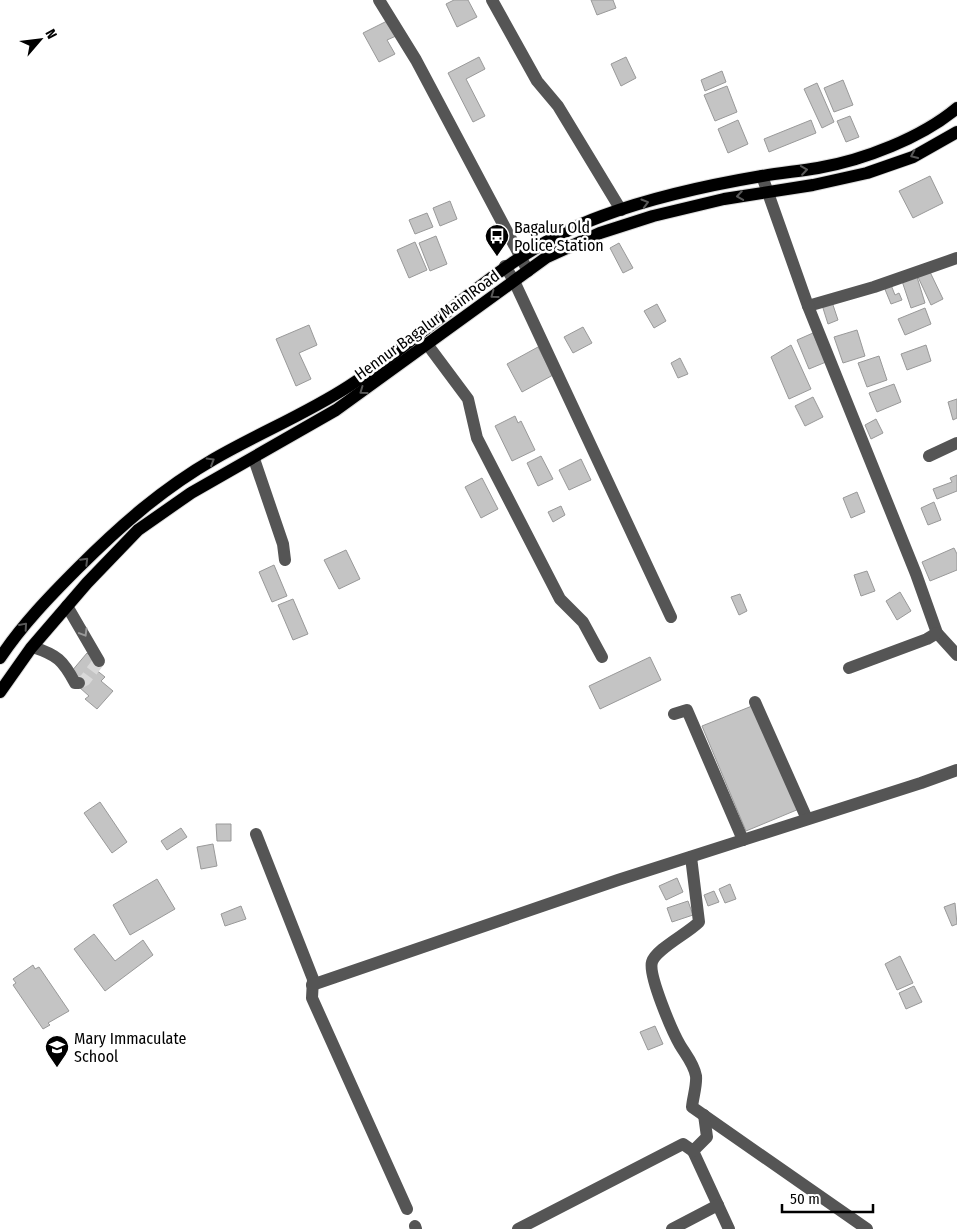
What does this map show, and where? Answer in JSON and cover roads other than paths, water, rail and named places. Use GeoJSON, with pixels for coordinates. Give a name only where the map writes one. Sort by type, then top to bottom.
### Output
{"type":"FeatureCollection","features":[{"type":"Feature","properties":{"kind":"main road","name":"Hennur Bagalur Main Road"},"geometry":{"type":"LineString","coordinates":[[0,658],[15,636],[57,589],[119,527],[162,491],[216,458],[296,418],[351,385],[520,256],[562,233],[603,215],[683,193],[762,176],[821,168],[900,144],[943,119],[957,108]]}},
{"type":"Feature","properties":{"kind":"main road","name":"Hennur Bagalur Main Road"},"geometry":{"type":"LineString","coordinates":[[0,692],[33,647],[67,606],[138,530],[191,493],[254,459],[336,410],[547,257],[600,233],[653,216],[724,199],[813,185],[867,173],[913,157],[957,132]]}},
{"type":"Feature","properties":{"kind":"street"},"geometry":{"type":"LineString","coordinates":[[379,0],[416,60],[528,271]]}},
{"type":"Feature","properties":{"kind":"street"},"geometry":{"type":"LineString","coordinates":[[492,0],[537,81],[558,106],[621,210]]}},
{"type":"Feature","properties":{"kind":"street"},"geometry":{"type":"LineString","coordinates":[[762,176],[808,306],[916,574],[937,633],[957,655]]}},
{"type":"Feature","properties":{"kind":"street"},"geometry":{"type":"LineString","coordinates":[[808,306],[874,287],[957,258]]}},
{"type":"Feature","properties":{"kind":"street"},"geometry":{"type":"LineString","coordinates":[[505,266],[514,281],[670,617]]}},
{"type":"Feature","properties":{"kind":"street"},"geometry":{"type":"LineString","coordinates":[[427,344],[468,399],[477,438],[560,599],[583,622],[602,657]]}},
{"type":"Feature","properties":{"kind":"street"},"geometry":{"type":"LineString","coordinates":[[930,456],[957,443]]}},
{"type":"Feature","properties":{"kind":"street"},"geometry":{"type":"LineString","coordinates":[[254,459],[283,544],[285,560]]}},
{"type":"Feature","properties":{"kind":"street"},"geometry":{"type":"LineString","coordinates":[[67,606],[99,661]]}},
{"type":"Feature","properties":{"kind":"street"},"geometry":{"type":"LineString","coordinates":[[849,668],[927,639],[937,633]]}},
{"type":"Feature","properties":{"kind":"street"},"geometry":{"type":"LineString","coordinates":[[33,647],[59,657],[67,667],[75,683],[79,684]]}},
{"type":"Feature","properties":{"kind":"street"},"geometry":{"type":"LineString","coordinates":[[755,702],[807,819]]}},
{"type":"Feature","properties":{"kind":"street"},"geometry":{"type":"LineString","coordinates":[[674,714],[687,709],[743,840]]}},
{"type":"Feature","properties":{"kind":"street"},"geometry":{"type":"LineString","coordinates":[[312,985],[691,857],[957,770]]}},
{"type":"Feature","properties":{"kind":"street"},"geometry":{"type":"LineString","coordinates":[[256,834],[311,973],[312,998],[406,1209]]}},
{"type":"Feature","properties":{"kind":"street"},"geometry":{"type":"LineString","coordinates":[[691,857],[699,922],[689,932],[660,950],[652,962],[652,978],[680,1045],[688,1055],[696,1076],[692,1107],[867,1229]]}},
{"type":"Feature","properties":{"kind":"street"},"geometry":{"type":"LineString","coordinates":[[693,1151],[706,1137],[704,1115]]}},
{"type":"Feature","properties":{"kind":"street"},"geometry":{"type":"LineString","coordinates":[[520,1229],[683,1144],[693,1151],[729,1229]]}},
{"type":"Feature","properties":{"kind":"street"},"geometry":{"type":"LineString","coordinates":[[672,1229],[718,1205]]}},
{"type":"Feature","properties":{"kind":"tunnel"},"geometry":{"type":"LineString","coordinates":[[79,683],[85,680],[99,661]]}},
{"type":"Feature","properties":{"kind":"place","name":"Bagalur Old Police Station"},"geometry":{"type":"Point","coordinates":[497,257]}},
{"type":"Feature","properties":{"kind":"place","name":"Mary Immaculate School"},"geometry":{"type":"Point","coordinates":[57,1068]}}]}
